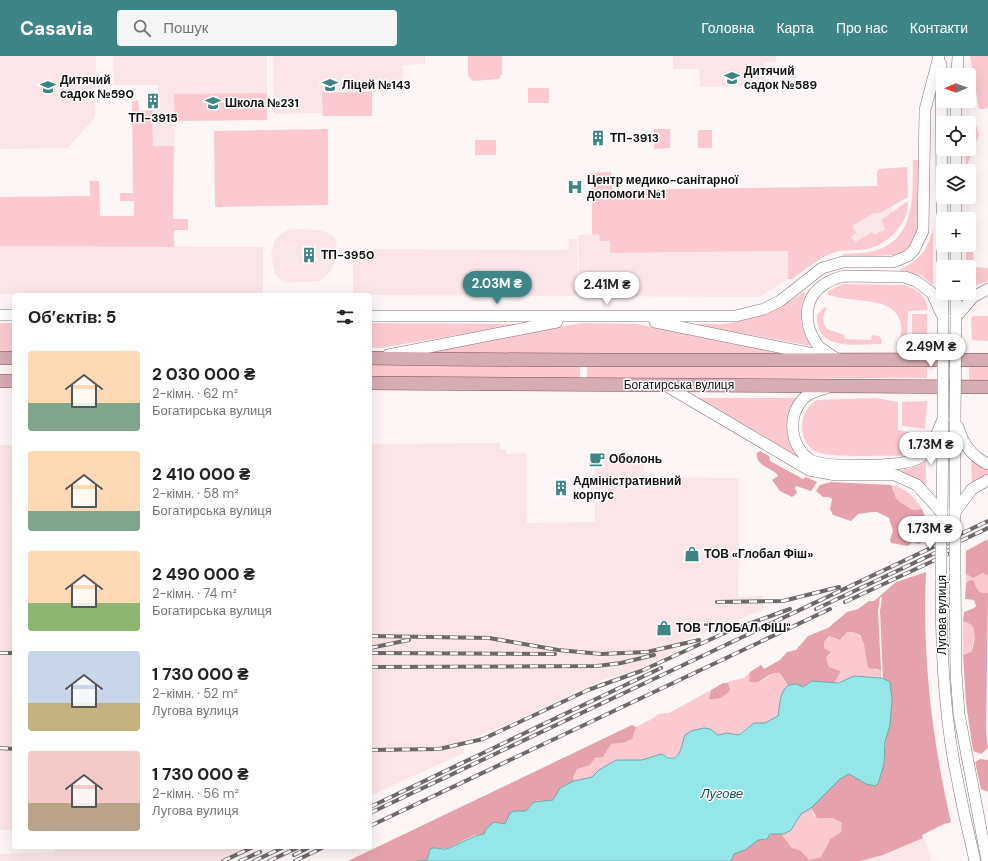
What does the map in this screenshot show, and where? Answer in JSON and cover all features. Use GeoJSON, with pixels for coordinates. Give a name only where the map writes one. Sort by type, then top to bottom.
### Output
{"type":"FeatureCollection","features":[{"type":"Feature","properties":{"kind":"main road","name":"Богатирська вулиця"},"geometry":{"type":"LineString","coordinates":[[372,316],[718,318],[750,314],[780,301],[822,268],[843,262],[893,262],[908,256],[919,242],[923,231],[925,110],[940,56]]}},
{"type":"Feature","properties":{"kind":"main road","name":"Лугова вулиця"},"geometry":{"type":"LineString","coordinates":[[940,56],[943,317],[941,577],[943,674],[947,716],[954,762],[975,861]]}},
{"type":"Feature","properties":{"kind":"main road"},"geometry":{"type":"LineString","coordinates":[[957,68],[958,56]]}},
{"type":"Feature","properties":{"kind":"main road"},"geometry":{"type":"LineString","coordinates":[[837,359],[818,346],[811,333],[807,312],[808,305],[815,292],[824,284],[834,279],[844,276],[904,277],[928,288],[943,317]]}},
{"type":"Feature","properties":{"kind":"main road"},"geometry":{"type":"LineString","coordinates":[[956,317],[973,297],[988,289]]}},
{"type":"Feature","properties":{"kind":"main road","name":"Лугова вулиця"},"geometry":{"type":"LineString","coordinates":[[956,300],[956,673],[959,714],[987,861]]}},
{"type":"Feature","properties":{"kind":"main road"},"geometry":{"type":"LineString","coordinates":[[0,315],[12,315]]}},
{"type":"Feature","properties":{"kind":"main road"},"geometry":{"type":"LineString","coordinates":[[372,358],[583,317]]}},
{"type":"Feature","properties":{"kind":"main road","name":"Богатирська вулиця"},"geometry":{"type":"LineString","coordinates":[[631,318],[837,359]]}},
{"type":"Feature","properties":{"kind":"main road"},"geometry":{"type":"LineString","coordinates":[[0,358],[12,358]]}},
{"type":"Feature","properties":{"kind":"main road","name":"Богатирська вулиця"},"geometry":{"type":"LineString","coordinates":[[372,358],[539,360],[988,360]]}},
{"type":"Feature","properties":{"kind":"main road"},"geometry":{"type":"LineString","coordinates":[[0,381],[12,381]]}},
{"type":"Feature","properties":{"kind":"main road","name":"Богатирська вулиця"},"geometry":{"type":"LineString","coordinates":[[372,383],[988,387]]}},
{"type":"Feature","properties":{"kind":"main road"},"geometry":{"type":"LineString","coordinates":[[664,385],[809,470],[830,475],[896,475],[907,479],[917,485],[942,518]]}},
{"type":"Feature","properties":{"kind":"main road"},"geometry":{"type":"LineString","coordinates":[[834,386],[816,390],[803,398],[797,408],[794,420],[794,440],[809,459],[816,463],[827,465],[890,465],[910,461],[925,454],[932,444],[943,419]]}},
{"type":"Feature","properties":{"kind":"main road"},"geometry":{"type":"LineString","coordinates":[[955,418],[960,435],[970,452],[979,460],[988,464]]}},
{"type":"Feature","properties":{"kind":"main road"},"geometry":{"type":"LineString","coordinates":[[955,518],[972,489],[988,480]]}},
{"type":"Feature","properties":{"kind":"shaded area","name":"Дитячий садок №590"},"geometry":{"type":"Polygon","coordinates":[[[0,56],[96,56],[95,117],[68,148],[0,149],[0,56]]]}},
{"type":"Feature","properties":{"kind":"shaded area","name":"Школа №231"},"geometry":{"type":"Polygon","coordinates":[[[114,56],[267,56],[267,120],[175,121],[174,146],[153,146],[152,110],[158,109],[158,85],[114,85],[114,56]]]}},
{"type":"Feature","properties":{"kind":"shaded area","name":"Ліцей №143"},"geometry":{"type":"Polygon","coordinates":[[[273,56],[425,56],[425,64],[403,65],[403,82],[387,82],[387,92],[372,92],[372,116],[323,116],[319,113],[274,114],[273,56]]]}},
{"type":"Feature","properties":{"kind":"shaded area"},"geometry":{"type":"Polygon","coordinates":[[[468,56],[502,56],[502,74],[499,79],[473,81],[468,76],[468,56]]]}},
{"type":"Feature","properties":{"kind":"shaded area","name":"Дитячий садок №589"},"geometry":{"type":"Polygon","coordinates":[[[673,56],[776,56],[776,62],[765,62],[765,86],[700,87],[699,69],[673,69],[673,56]]]}},
{"type":"Feature","properties":{"kind":"shaded area"},"geometry":{"type":"Polygon","coordinates":[[[970,56],[988,56],[988,107],[986,109],[979,109],[976,91],[976,68],[972,68],[970,56]]]}},
{"type":"Feature","properties":{"kind":"shaded area"},"geometry":{"type":"Polygon","coordinates":[[[528,88],[549,88],[549,103],[528,103],[528,88]]]}},
{"type":"Feature","properties":{"kind":"shaded area"},"geometry":{"type":"Polygon","coordinates":[[[372,92],[372,116],[323,116],[322,93],[372,92]]]}},
{"type":"Feature","properties":{"kind":"shaded area"},"geometry":{"type":"Polygon","coordinates":[[[267,93],[267,120],[175,121],[174,94],[267,93]]]}},
{"type":"Feature","properties":{"kind":"shaded area"},"geometry":{"type":"Polygon","coordinates":[[[138,100],[139,111],[152,110],[153,146],[174,146],[173,219],[188,219],[188,230],[174,230],[174,247],[0,246],[0,197],[90,196],[90,181],[99,181],[100,216],[134,216],[134,201],[120,201],[120,193],[133,193],[132,102],[138,100]]]}},
{"type":"Feature","properties":{"kind":"shaded area"},"geometry":{"type":"Polygon","coordinates":[[[976,126],[977,127],[979,135],[976,143],[976,126]]]}},
{"type":"Feature","properties":{"kind":"shaded area"},"geometry":{"type":"Polygon","coordinates":[[[328,129],[328,205],[215,207],[214,131],[328,129]]]}},
{"type":"Feature","properties":{"kind":"shaded area"},"geometry":{"type":"Polygon","coordinates":[[[654,129],[670,129],[670,148],[654,149],[654,129]]]}},
{"type":"Feature","properties":{"kind":"shaded area"},"geometry":{"type":"Polygon","coordinates":[[[698,130],[712,130],[712,148],[698,148],[698,130]]]}},
{"type":"Feature","properties":{"kind":"shaded area"},"geometry":{"type":"Polygon","coordinates":[[[475,140],[496,140],[496,155],[475,155],[475,140]]]}},
{"type":"Feature","properties":{"kind":"shaded area"},"geometry":{"type":"Polygon","coordinates":[[[965,156],[971,156],[968,164],[966,164],[965,156]]]}},
{"type":"Feature","properties":{"kind":"shaded area"},"geometry":{"type":"Polygon","coordinates":[[[913,160],[919,160],[921,199],[919,227],[908,248],[898,255],[842,257],[843,254],[864,253],[877,250],[890,244],[900,235],[906,224],[910,211],[913,183],[913,160]]]}},
{"type":"Feature","properties":{"kind":"shaded area"},"geometry":{"type":"Polygon","coordinates":[[[907,167],[908,197],[880,213],[872,214],[852,226],[856,233],[851,237],[856,242],[872,232],[875,235],[880,231],[882,232],[885,229],[881,220],[908,201],[905,217],[896,232],[875,247],[863,250],[840,251],[830,254],[792,279],[788,279],[788,251],[610,253],[610,241],[600,241],[599,234],[592,235],[592,173],[611,172],[612,190],[877,186],[877,172],[879,169],[907,167]]]}},
{"type":"Feature","properties":{"kind":"shaded area"},"geometry":{"type":"Polygon","coordinates":[[[882,203],[891,207],[898,221],[878,244],[856,250],[829,235],[882,203]]]}},
{"type":"Feature","properties":{"kind":"shaded area"},"geometry":{"type":"Polygon","coordinates":[[[287,230],[321,230],[333,236],[336,240],[337,249],[334,265],[330,272],[319,281],[285,283],[275,274],[271,254],[275,240],[287,230]]]}},
{"type":"Feature","properties":{"kind":"shaded area"},"geometry":{"type":"Polygon","coordinates":[[[933,230],[933,285],[920,275],[899,270],[917,259],[925,249],[933,230]]]}},
{"type":"Feature","properties":{"kind":"shaded area"},"geometry":{"type":"Polygon","coordinates":[[[599,234],[610,241],[610,253],[788,251],[788,279],[759,297],[579,296],[578,235],[599,234]]]}},
{"type":"Feature","properties":{"kind":"shaded area"},"geometry":{"type":"Polygon","coordinates":[[[569,239],[577,239],[577,296],[372,295],[372,293],[353,293],[353,259],[360,249],[568,250],[569,239]]]}},
{"type":"Feature","properties":{"kind":"shaded area"},"geometry":{"type":"Polygon","coordinates":[[[0,246],[263,247],[263,293],[0,294],[0,246]]]}},
{"type":"Feature","properties":{"kind":"shaded area"},"geometry":{"type":"Polygon","coordinates":[[[966,252],[973,252],[974,260],[966,260],[966,252]]]}},
{"type":"Feature","properties":{"kind":"shaded area"},"geometry":{"type":"Polygon","coordinates":[[[976,267],[988,268],[988,281],[976,285],[976,267]]]}},
{"type":"Feature","properties":{"kind":"shaded area"},"geometry":{"type":"Polygon","coordinates":[[[843,284],[903,285],[917,290],[923,296],[928,310],[908,311],[907,346],[896,345],[901,335],[901,325],[899,317],[889,308],[877,303],[828,295],[828,291],[843,284]]]}},
{"type":"Feature","properties":{"kind":"shaded area"},"geometry":{"type":"Polygon","coordinates":[[[803,292],[806,293],[801,306],[802,327],[811,346],[696,325],[734,323],[755,318],[785,305],[803,292]]]}},
{"type":"Feature","properties":{"kind":"shaded area"},"geometry":{"type":"Polygon","coordinates":[[[825,307],[827,308],[823,316],[823,322],[827,329],[844,335],[845,339],[871,340],[872,335],[879,336],[882,341],[881,344],[850,345],[830,340],[823,335],[818,327],[817,315],[825,307]]]}},
{"type":"Feature","properties":{"kind":"shaded area"},"geometry":{"type":"Polygon","coordinates":[[[912,314],[927,314],[927,341],[912,340],[912,314]]]}},
{"type":"Feature","properties":{"kind":"shaded area"},"geometry":{"type":"Polygon","coordinates":[[[973,316],[988,316],[988,341],[972,340],[971,319],[973,316]]]}},
{"type":"Feature","properties":{"kind":"shaded area"},"geometry":{"type":"Polygon","coordinates":[[[0,323],[12,323],[12,351],[0,351],[0,323]]]}},
{"type":"Feature","properties":{"kind":"shaded area"},"geometry":{"type":"Polygon","coordinates":[[[372,323],[521,324],[381,348],[372,348],[372,323]]]}},
{"type":"Feature","properties":{"kind":"shaded area"},"geometry":{"type":"Polygon","coordinates":[[[581,323],[637,324],[784,354],[416,353],[581,323]]]}},
{"type":"Feature","properties":{"kind":"shaded area"},"geometry":{"type":"Polygon","coordinates":[[[372,365],[580,366],[580,379],[372,377],[372,365]]]}},
{"type":"Feature","properties":{"kind":"shaded area"},"geometry":{"type":"Polygon","coordinates":[[[587,367],[927,367],[927,378],[587,379],[587,367]]]}},
{"type":"Feature","properties":{"kind":"shaded area"},"geometry":{"type":"Polygon","coordinates":[[[969,367],[988,367],[988,381],[969,381],[969,367]]]}},
{"type":"Feature","properties":{"kind":"shaded area"},"geometry":{"type":"Polygon","coordinates":[[[697,398],[796,398],[788,414],[787,430],[792,446],[801,461],[697,398]]]}},
{"type":"Feature","properties":{"kind":"shaded area"},"geometry":{"type":"Polygon","coordinates":[[[876,398],[898,402],[898,430],[925,435],[918,447],[909,453],[900,456],[830,455],[820,453],[810,448],[803,436],[802,425],[803,417],[806,411],[814,402],[817,400],[876,398]]]}},
{"type":"Feature","properties":{"kind":"shaded area"},"geometry":{"type":"Polygon","coordinates":[[[927,401],[925,429],[902,426],[902,402],[927,401]]]}},
{"type":"Feature","properties":{"kind":"shaded area"},"geometry":{"type":"Polygon","coordinates":[[[500,443],[500,449],[506,449],[506,454],[526,453],[527,523],[595,522],[595,453],[644,454],[644,477],[739,478],[738,597],[763,596],[763,610],[675,644],[676,652],[632,672],[599,681],[508,724],[460,743],[464,753],[372,795],[372,444],[500,443]]]}},
{"type":"Feature","properties":{"kind":"shaded area"},"geometry":{"type":"Polygon","coordinates":[[[0,445],[12,445],[12,830],[0,830],[0,445]]]}},
{"type":"Feature","properties":{"kind":"shaded area"},"geometry":{"type":"Polygon","coordinates":[[[760,451],[769,456],[770,461],[803,479],[806,477],[817,482],[811,491],[796,486],[795,488],[797,493],[792,497],[780,491],[772,480],[778,476],[777,474],[764,466],[758,460],[757,453],[760,451]]]}},
{"type":"Feature","properties":{"kind":"shaded area"},"geometry":{"type":"Polygon","coordinates":[[[971,458],[988,470],[988,477],[972,486],[971,458]]]}},
{"type":"Feature","properties":{"kind":"shaded area"},"geometry":{"type":"Polygon","coordinates":[[[926,461],[926,488],[900,472],[901,470],[912,468],[926,461]]]}},
{"type":"Feature","properties":{"kind":"shaded area"},"geometry":{"type":"Polygon","coordinates":[[[831,482],[891,485],[896,498],[900,502],[913,510],[922,509],[926,519],[926,540],[919,544],[912,542],[908,546],[891,543],[890,540],[893,531],[889,518],[877,512],[858,514],[851,521],[833,515],[830,509],[832,499],[829,497],[823,497],[816,491],[820,485],[831,482]]]}},
{"type":"Feature","properties":{"kind":"shaded area"},"geometry":{"type":"Polygon","coordinates":[[[891,485],[901,488],[909,493],[922,509],[913,510],[900,502],[896,498],[891,485]]]}},
{"type":"Feature","properties":{"kind":"shaded area"},"geometry":{"type":"Polygon","coordinates":[[[988,539],[988,576],[983,573],[973,578],[966,574],[966,551],[988,539]]]}},
{"type":"Feature","properties":{"kind":"shaded area"},"geometry":{"type":"Polygon","coordinates":[[[926,572],[926,635],[930,698],[944,791],[951,822],[922,835],[923,838],[883,855],[860,861],[731,861],[734,854],[745,850],[758,840],[765,840],[773,833],[781,834],[792,848],[801,851],[809,860],[821,857],[830,839],[841,832],[842,823],[833,818],[817,818],[811,808],[840,779],[849,774],[866,784],[879,780],[884,764],[886,737],[890,725],[892,700],[890,683],[883,678],[880,611],[882,598],[880,597],[878,611],[881,670],[868,668],[864,644],[860,635],[853,632],[847,632],[840,640],[829,636],[824,642],[824,648],[831,652],[826,658],[829,667],[841,671],[834,683],[812,681],[803,687],[795,684],[788,686],[780,673],[772,674],[758,682],[754,682],[749,681],[750,672],[761,665],[764,669],[780,660],[787,652],[796,650],[808,636],[828,628],[847,612],[858,609],[869,601],[874,601],[896,582],[926,572]]]}},
{"type":"Feature","properties":{"kind":"shaded area"},"geometry":{"type":"Polygon","coordinates":[[[983,573],[988,576],[988,593],[980,592],[973,581],[966,583],[966,574],[973,578],[983,573]]]}},
{"type":"Feature","properties":{"kind":"shaded area"},"geometry":{"type":"Polygon","coordinates":[[[971,580],[974,581],[980,592],[988,593],[986,731],[988,748],[981,754],[973,751],[966,703],[963,655],[971,652],[974,642],[974,631],[972,625],[963,621],[964,612],[976,606],[974,600],[965,599],[966,583],[971,580]]]}},
{"type":"Feature","properties":{"kind":"shaded area"},"geometry":{"type":"Polygon","coordinates":[[[963,621],[972,625],[975,635],[971,652],[963,655],[963,621]]]}},
{"type":"Feature","properties":{"kind":"shaded area"},"geometry":{"type":"Polygon","coordinates":[[[849,631],[859,636],[863,641],[875,670],[881,670],[881,677],[854,676],[834,683],[841,671],[829,667],[826,658],[831,654],[824,648],[824,642],[829,636],[838,640],[842,639],[845,633],[849,631]]]}},
{"type":"Feature","properties":{"kind":"shaded area"},"geometry":{"type":"Polygon","coordinates":[[[750,672],[749,681],[762,681],[775,672],[780,673],[788,686],[783,692],[778,716],[765,723],[749,726],[738,735],[732,733],[718,735],[710,729],[704,728],[681,747],[680,753],[674,757],[656,755],[642,761],[618,759],[599,770],[592,777],[574,781],[573,778],[577,769],[591,764],[594,759],[605,755],[608,746],[611,744],[628,741],[636,727],[654,718],[658,714],[669,713],[730,681],[744,678],[750,672]]]}},
{"type":"Feature","properties":{"kind":"shaded area"},"geometry":{"type":"Polygon","coordinates":[[[723,683],[728,683],[730,690],[721,698],[709,699],[711,690],[723,683]]]}},
{"type":"Feature","properties":{"kind":"shaded area"},"geometry":{"type":"Polygon","coordinates":[[[632,725],[636,727],[632,739],[626,742],[611,744],[603,757],[595,758],[590,765],[577,769],[573,778],[574,781],[560,788],[553,800],[544,802],[537,801],[526,811],[514,811],[505,824],[494,822],[483,835],[472,836],[448,848],[436,848],[425,861],[348,861],[632,725]]]}},
{"type":"Feature","properties":{"kind":"shaded area"},"geometry":{"type":"Polygon","coordinates":[[[980,759],[988,760],[988,792],[981,789],[975,762],[980,759]]]}},
{"type":"Feature","properties":{"kind":"shaded area"},"geometry":{"type":"Polygon","coordinates":[[[811,808],[814,816],[833,818],[842,823],[842,827],[840,833],[830,839],[821,857],[809,860],[789,845],[781,834],[791,830],[801,814],[811,808]]]}},
{"type":"Feature","properties":{"kind":"shaded area"},"geometry":{"type":"Polygon","coordinates":[[[923,838],[932,857],[930,858],[931,861],[860,861],[883,855],[923,838]]]}},
{"type":"Feature","properties":{"kind":"shaded area"},"geometry":{"type":"Polygon","coordinates":[[[55,849],[255,849],[231,861],[0,861],[0,854],[55,852],[55,849]]]}},
{"type":"Feature","properties":{"kind":"water","name":"Лугове"},"geometry":{"type":"Polygon","coordinates":[[[854,676],[882,678],[890,682],[892,700],[890,725],[885,742],[884,764],[878,784],[875,786],[866,784],[849,774],[840,779],[811,808],[801,814],[791,830],[784,834],[770,834],[767,839],[758,840],[745,850],[734,854],[731,861],[417,861],[427,860],[430,849],[432,848],[446,849],[484,834],[486,829],[494,822],[505,824],[510,813],[514,811],[526,811],[534,802],[553,800],[560,788],[574,781],[592,777],[599,770],[616,760],[642,760],[661,754],[669,758],[674,758],[679,753],[685,735],[691,731],[704,728],[710,729],[718,735],[727,733],[739,735],[754,723],[765,723],[778,716],[781,697],[785,688],[789,685],[795,684],[803,687],[812,681],[838,683],[854,676]]]}},
{"type":"Feature","properties":{"kind":"railway"},"geometry":{"type":"LineString","coordinates":[[372,812],[988,521]]}},
{"type":"Feature","properties":{"kind":"railway"},"geometry":{"type":"LineString","coordinates":[[816,609],[988,528]]}},
{"type":"Feature","properties":{"kind":"railway"},"geometry":{"type":"LineString","coordinates":[[845,602],[948,554]]}},
{"type":"Feature","properties":{"kind":"railway"},"geometry":{"type":"LineString","coordinates":[[717,602],[783,601],[839,587]]}},
{"type":"Feature","properties":{"kind":"railway"},"geometry":{"type":"LineString","coordinates":[[372,750],[439,749],[483,739],[588,690],[641,671],[729,631],[790,609]]}},
{"type":"Feature","properties":{"kind":"railway"},"geometry":{"type":"LineString","coordinates":[[372,825],[830,609]]}},
{"type":"Feature","properties":{"kind":"railway"},"geometry":{"type":"LineString","coordinates":[[372,636],[489,638],[558,650],[601,654],[647,652],[699,640]]}},
{"type":"Feature","properties":{"kind":"railway"},"geometry":{"type":"LineString","coordinates":[[372,648],[409,640]]}},
{"type":"Feature","properties":{"kind":"railway"},"geometry":{"type":"LineString","coordinates":[[0,653],[12,653]]}},
{"type":"Feature","properties":{"kind":"railway"},"geometry":{"type":"LineString","coordinates":[[372,653],[555,654]]}},
{"type":"Feature","properties":{"kind":"railway"},"geometry":{"type":"LineString","coordinates":[[372,667],[597,666],[621,663],[654,655]]}},
{"type":"Feature","properties":{"kind":"railway"},"geometry":{"type":"LineString","coordinates":[[372,806],[661,668]]}},
{"type":"Feature","properties":{"kind":"railway"},"geometry":{"type":"LineString","coordinates":[[0,748],[12,749]]}},
{"type":"Feature","properties":{"kind":"railway"},"geometry":{"type":"LineString","coordinates":[[223,861],[249,849]]}},
{"type":"Feature","properties":{"kind":"railway"},"geometry":{"type":"LineString","coordinates":[[254,861],[280,849]]}},
{"type":"Feature","properties":{"kind":"railway"},"geometry":{"type":"LineString","coordinates":[[269,861],[295,849]]}},
{"type":"Feature","properties":{"kind":"railway"},"geometry":{"type":"LineString","coordinates":[[294,855],[306,849]]}},
{"type":"Feature","properties":{"kind":"railway"},"geometry":{"type":"LineString","coordinates":[[295,861],[320,849]]}},
{"type":"Feature","properties":{"kind":"railway"},"geometry":{"type":"LineString","coordinates":[[240,861],[260,852]]}},
{"type":"Feature","properties":{"kind":"place","name":"Дитячий садок №589"},"geometry":{"type":"Point","coordinates":[732,78]}},
{"type":"Feature","properties":{"kind":"place","name":"Ліцей №143"},"geometry":{"type":"Point","coordinates":[330,85]}},
{"type":"Feature","properties":{"kind":"place","name":"Дитячий садок №590"},"geometry":{"type":"Point","coordinates":[48,87]}},
{"type":"Feature","properties":{"kind":"place","name":"ТП-3915"},"geometry":{"type":"Point","coordinates":[153,101]}},
{"type":"Feature","properties":{"kind":"place","name":"Школа №231"},"geometry":{"type":"Point","coordinates":[213,103]}},
{"type":"Feature","properties":{"kind":"place","name":"ТП-3913"},"geometry":{"type":"Point","coordinates":[598,138]}},
{"type":"Feature","properties":{"kind":"place","name":"Центр медико-санітарної допомоги №1"},"geometry":{"type":"Point","coordinates":[575,187]}},
{"type":"Feature","properties":{"kind":"place","name":"ТП-3950"},"geometry":{"type":"Point","coordinates":[309,255]}},
{"type":"Feature","properties":{"kind":"place","name":"Оболонь"},"geometry":{"type":"Point","coordinates":[597,459]}},
{"type":"Feature","properties":{"kind":"place","name":"Адміністративний корпус"},"geometry":{"type":"Point","coordinates":[561,488]}},
{"type":"Feature","properties":{"kind":"place","name":"ТОВ «Глобал Фіш»"},"geometry":{"type":"Point","coordinates":[692,554]}},
{"type":"Feature","properties":{"kind":"place","name":"ТОВ \"ГЛОБАЛ ФІШ\""},"geometry":{"type":"Point","coordinates":[664,628]}}]}
